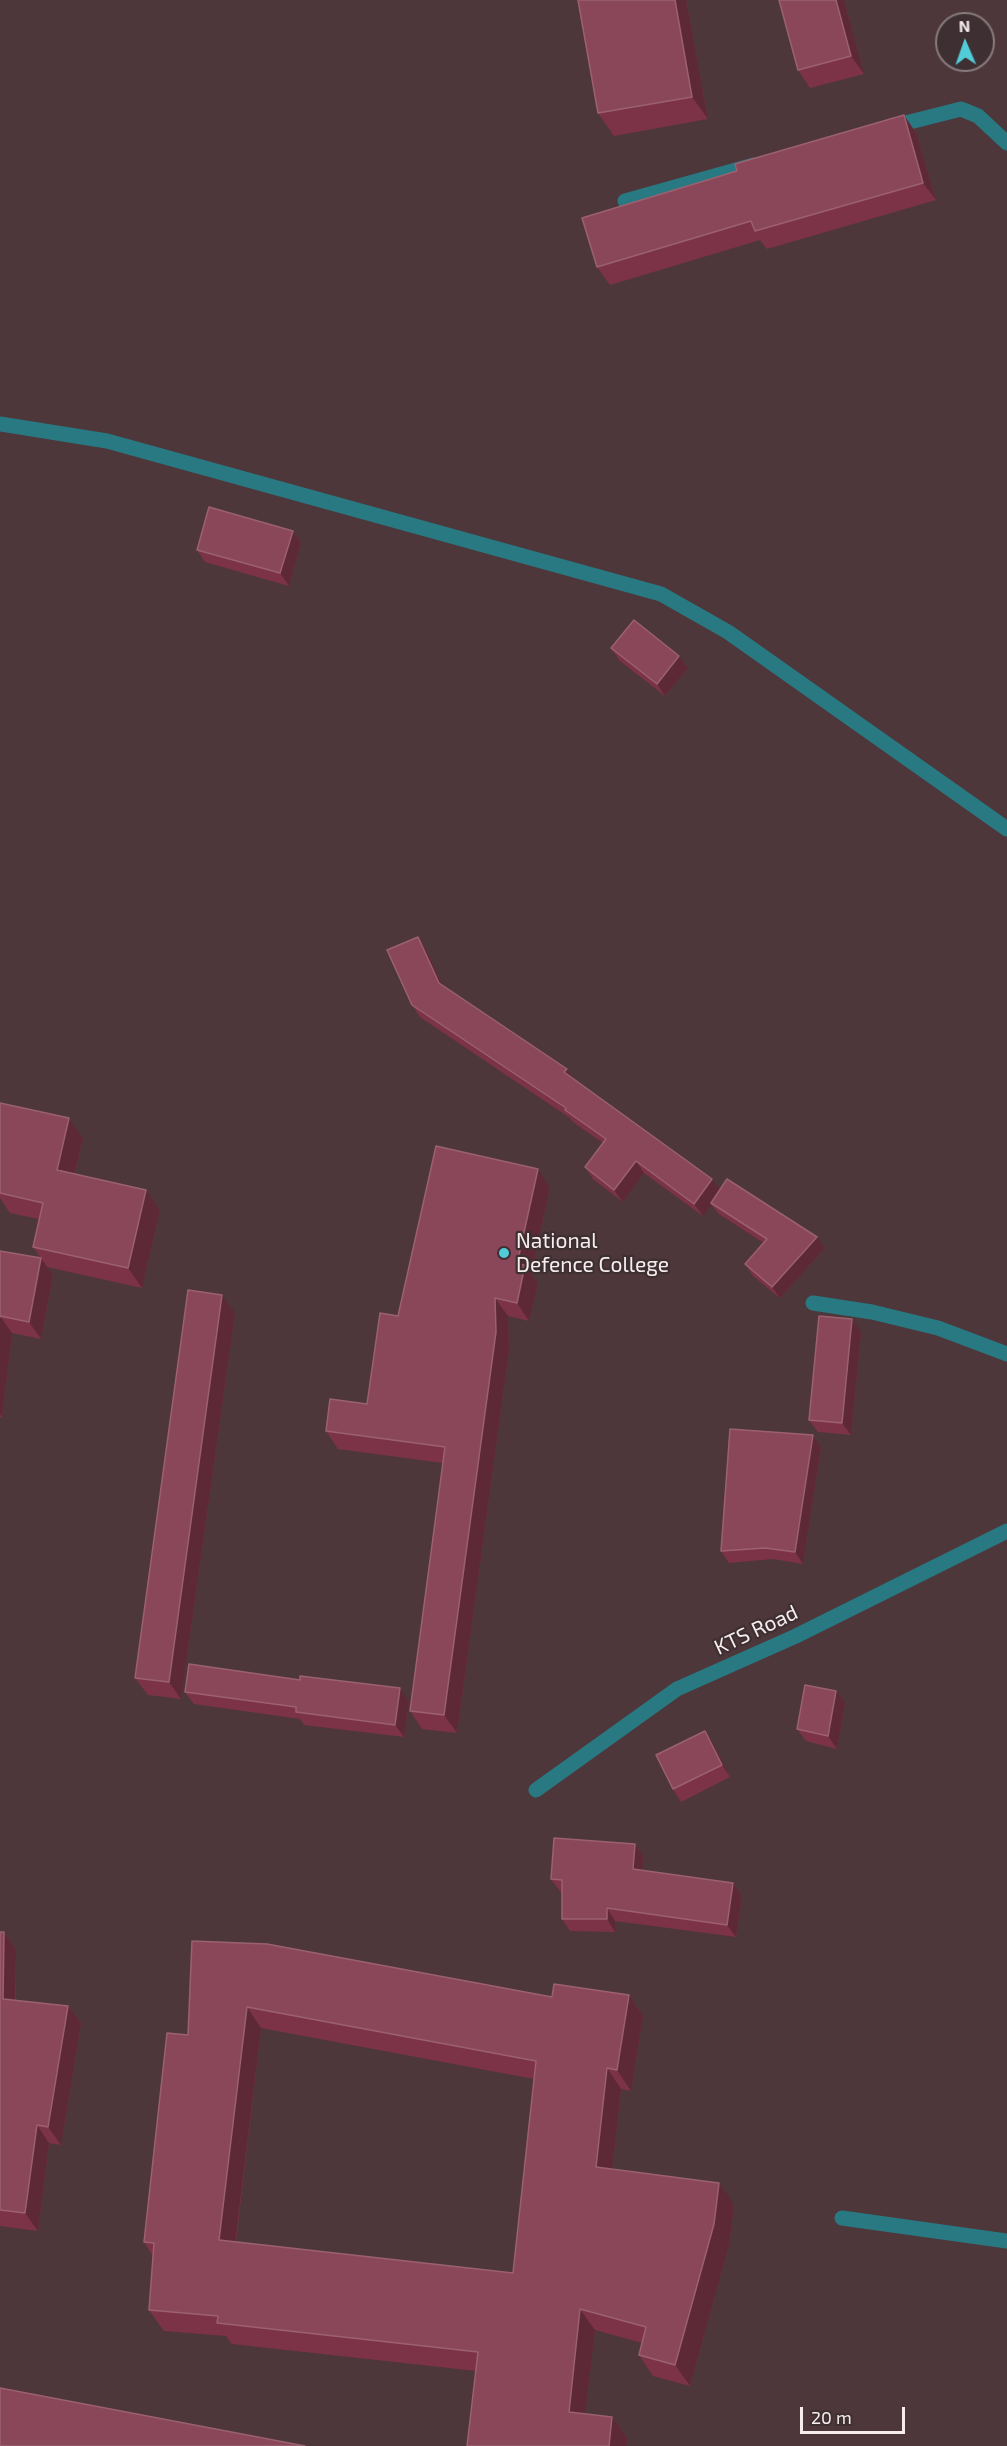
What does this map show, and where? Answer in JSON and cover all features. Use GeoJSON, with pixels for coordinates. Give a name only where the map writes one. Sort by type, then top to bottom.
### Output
{"type":"FeatureCollection","features":[{"type":"Feature","properties":{"kind":"street"},"geometry":{"type":"LineString","coordinates":[[875,132],[960,109],[978,116],[1007,143]]}},
{"type":"Feature","properties":{"kind":"street"},"geometry":{"type":"LineString","coordinates":[[625,201],[772,160]]}},
{"type":"Feature","properties":{"kind":"street"},"geometry":{"type":"LineString","coordinates":[[0,424],[107,441],[661,594],[728,632],[1007,829]]}},
{"type":"Feature","properties":{"kind":"street"},"geometry":{"type":"LineString","coordinates":[[813,1302],[872,1312],[938,1328],[1007,1354]]}},
{"type":"Feature","properties":{"kind":"street","name":"KTS Road"},"geometry":{"type":"LineString","coordinates":[[536,1790],[677,1689],[796,1636],[1007,1531]]}},
{"type":"Feature","properties":{"kind":"street"},"geometry":{"type":"LineString","coordinates":[[842,2218],[1007,2241]]}},
{"type":"Feature","properties":{"kind":"shaded area","name":"National Defence College"},"geometry":{"type":"Polygon","coordinates":[[[0,0],[1007,0],[1007,2446],[0,2446],[0,0]]]}},
{"type":"Feature","properties":{"kind":"building"},"geometry":{"type":"Polygon","coordinates":[[[578,0],[675,0],[692,97],[598,113],[578,0]]]}},
{"type":"Feature","properties":{"kind":"building"},"geometry":{"type":"Polygon","coordinates":[[[779,0],[836,0],[851,56],[798,70],[779,0]]]}},
{"type":"Feature","properties":{"kind":"building"},"geometry":{"type":"Polygon","coordinates":[[[904,115],[923,183],[755,231],[751,221],[597,267],[582,218],[737,171],[735,164],[904,115]]]}},
{"type":"Feature","properties":{"kind":"building"},"geometry":{"type":"Polygon","coordinates":[[[209,507],[293,531],[280,573],[197,550],[209,507]]]}},
{"type":"Feature","properties":{"kind":"building"},"geometry":{"type":"Polygon","coordinates":[[[634,620],[679,656],[657,684],[611,648],[634,620]]]}},
{"type":"Feature","properties":{"kind":"building"},"geometry":{"type":"Polygon","coordinates":[[[418,937],[439,983],[567,1069],[564,1072],[712,1179],[694,1204],[636,1161],[614,1190],[585,1167],[606,1139],[565,1110],[566,1108],[412,1005],[387,950],[418,937]]]}},
{"type":"Feature","properties":{"kind":"building"},"geometry":{"type":"Polygon","coordinates":[[[0,1103],[69,1118],[57,1170],[146,1190],[128,1268],[33,1247],[43,1203],[0,1193],[0,1103]]]}},
{"type":"Feature","properties":{"kind":"building"},"geometry":{"type":"Polygon","coordinates":[[[436,1146],[538,1169],[517,1264],[525,1265],[517,1303],[495,1298],[496,1332],[444,1715],[410,1711],[445,1447],[326,1431],[330,1399],[367,1404],[380,1313],[398,1316],[436,1146]]]}},
{"type":"Feature","properties":{"kind":"building"},"geometry":{"type":"Polygon","coordinates":[[[727,1179],[817,1237],[772,1287],[745,1264],[767,1239],[711,1203],[727,1179]]]}},
{"type":"Feature","properties":{"kind":"building"},"geometry":{"type":"Polygon","coordinates":[[[0,1251],[41,1258],[29,1322],[0,1316],[0,1251]]]}},
{"type":"Feature","properties":{"kind":"building"},"geometry":{"type":"Polygon","coordinates":[[[188,1290],[222,1295],[169,1682],[135,1678],[188,1290]]]}},
{"type":"Feature","properties":{"kind":"building"},"geometry":{"type":"Polygon","coordinates":[[[819,1316],[852,1319],[842,1423],[809,1420],[819,1316]]]}},
{"type":"Feature","properties":{"kind":"building"},"geometry":{"type":"Polygon","coordinates":[[[730,1429],[813,1435],[795,1552],[765,1548],[721,1551],[730,1429]]]}},
{"type":"Feature","properties":{"kind":"building"},"geometry":{"type":"Polygon","coordinates":[[[189,1664],[300,1680],[300,1676],[400,1688],[395,1725],[296,1712],[296,1707],[185,1692],[189,1664]]]}},
{"type":"Feature","properties":{"kind":"building"},"geometry":{"type":"Polygon","coordinates":[[[805,1685],[836,1691],[828,1736],[797,1729],[805,1685]]]}},
{"type":"Feature","properties":{"kind":"building"},"geometry":{"type":"Polygon","coordinates":[[[705,1731],[722,1765],[673,1789],[656,1755],[705,1731]]]}},
{"type":"Feature","properties":{"kind":"building"},"geometry":{"type":"Polygon","coordinates":[[[554,1838],[635,1844],[633,1869],[733,1883],[727,1925],[607,1908],[607,1919],[562,1919],[562,1880],[551,1879],[554,1838]]]}},
{"type":"Feature","properties":{"kind":"building"},"geometry":{"type":"Polygon","coordinates":[[[0,1932],[4,1932],[3,1999],[68,2006],[48,2127],[37,2125],[25,2213],[0,2210],[0,1932]]]}},
{"type":"Feature","properties":{"kind":"building"},"geometry":{"type":"Polygon","coordinates":[[[192,1941],[267,1944],[552,1997],[554,1984],[629,1995],[617,2070],[607,2068],[596,2167],[719,2183],[714,2224],[675,2365],[639,2355],[646,2327],[580,2309],[569,2412],[612,2417],[609,2446],[467,2446],[478,2352],[217,2323],[218,2316],[149,2310],[154,2243],[144,2242],[167,2033],[188,2035],[192,1941]],[[247,2007],[219,2240],[513,2273],[536,2061],[247,2007]]]}},
{"type":"Feature","properties":{"kind":"building"},"geometry":{"type":"Polygon","coordinates":[[[0,2388],[305,2446],[0,2446],[0,2388]]]}},
{"type":"Feature","properties":{"kind":"place","name":"National Defence College"},"geometry":{"type":"Point","coordinates":[504,1253]}}]}
